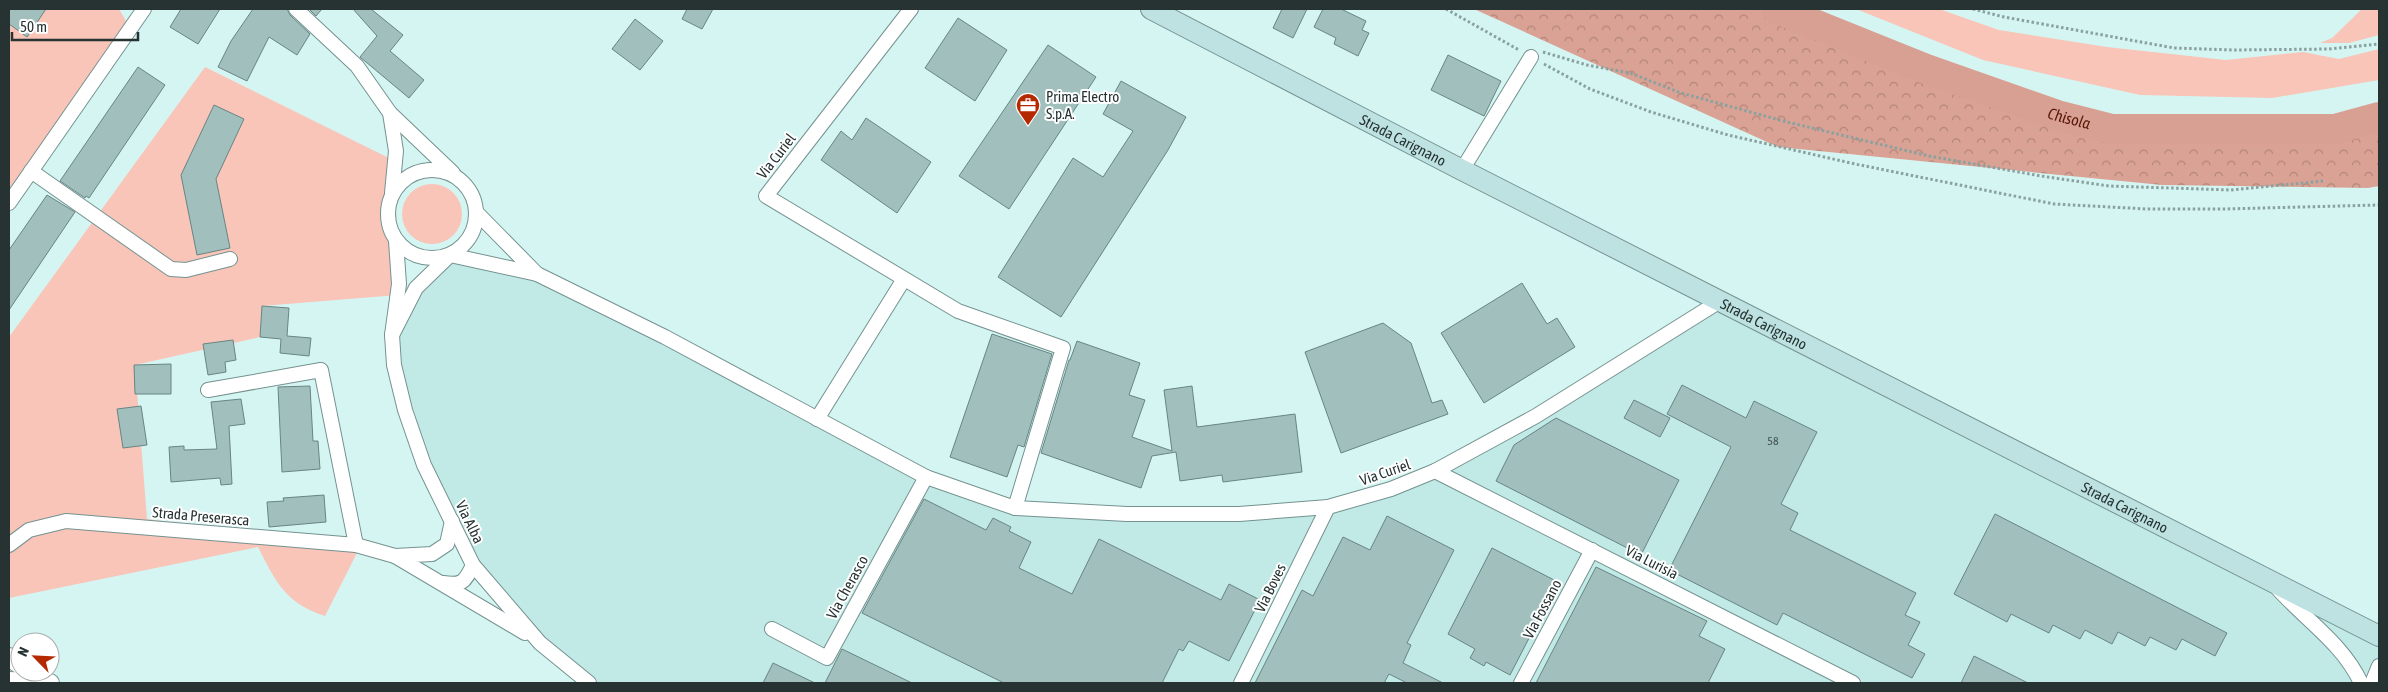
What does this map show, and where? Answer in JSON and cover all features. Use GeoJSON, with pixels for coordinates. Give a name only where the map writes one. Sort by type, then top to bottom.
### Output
{"type":"FeatureCollection","features":[{"type":"Feature","properties":{"kind":"main road","name":"Strada Carignano"},"geometry":{"type":"LineString","coordinates":[[1151,9],[1462,170],[2379,636]]}},
{"type":"Feature","properties":{"kind":"street"},"geometry":{"type":"LineString","coordinates":[[9,204],[144,9]]}},
{"type":"Feature","properties":{"kind":"street"},"geometry":{"type":"LineString","coordinates":[[296,9],[357,66],[390,113],[471,192],[476,212],[474,229],[465,244],[450,255],[416,288],[392,335]]}},
{"type":"Feature","properties":{"kind":"street","name":"Via Curiel"},"geometry":{"type":"LineString","coordinates":[[911,9],[766,196],[958,311],[1063,348],[1015,508]]}},
{"type":"Feature","properties":{"kind":"street"},"geometry":{"type":"LineString","coordinates":[[1462,170],[1531,57]]}},
{"type":"Feature","properties":{"kind":"street"},"geometry":{"type":"LineString","coordinates":[[390,113],[396,151],[392,194],[387,210],[389,226],[396,241],[407,251],[421,257],[436,258],[450,255]]}},
{"type":"Feature","properties":{"kind":"street"},"geometry":{"type":"LineString","coordinates":[[392,194],[401,182],[414,173],[428,170],[444,171],[457,177]]}},
{"type":"Feature","properties":{"kind":"street"},"geometry":{"type":"LineString","coordinates":[[31,171],[171,269],[186,270],[230,259]]}},
{"type":"Feature","properties":{"kind":"street","name":"Via Curiel"},"geometry":{"type":"LineString","coordinates":[[476,212],[537,274]]}},
{"type":"Feature","properties":{"kind":"street","name":"Via Alba"},"geometry":{"type":"LineString","coordinates":[[396,241],[399,284],[392,335],[394,365],[405,410],[424,465],[473,565],[540,643],[589,683]]}},
{"type":"Feature","properties":{"kind":"street","name":"Via Curiel"},"geometry":{"type":"LineString","coordinates":[[450,255],[537,274],[665,337],[926,478],[1015,508],[1137,514],[1240,514],[1328,507],[1391,488],[1436,471],[1536,416],[1720,301]]}},
{"type":"Feature","properties":{"kind":"street"},"geometry":{"type":"LineString","coordinates":[[817,419],[904,279]]}},
{"type":"Feature","properties":{"kind":"street"},"geometry":{"type":"LineString","coordinates":[[208,390],[321,370],[356,545]]}},
{"type":"Feature","properties":{"kind":"street","name":"Via Lurisia"},"geometry":{"type":"LineString","coordinates":[[1436,471],[1853,683]]}},
{"type":"Feature","properties":{"kind":"street","name":"Via Cherasco"},"geometry":{"type":"LineString","coordinates":[[772,628],[827,658],[926,478]]}},
{"type":"Feature","properties":{"kind":"street","name":"Via Boves"},"geometry":{"type":"LineString","coordinates":[[1241,683],[1328,507]]}},
{"type":"Feature","properties":{"kind":"street","name":"Strada Preserasca"},"geometry":{"type":"LineString","coordinates":[[396,556],[432,554],[447,544],[452,520]]}},
{"type":"Feature","properties":{"kind":"street","name":"Strada Preserasca"},"geometry":{"type":"LineString","coordinates":[[9,545],[29,530],[66,521],[356,545],[396,556],[492,612],[540,643]]}},
{"type":"Feature","properties":{"kind":"street","name":"Via Fossano"},"geometry":{"type":"LineString","coordinates":[[1521,683],[1592,550]]}},
{"type":"Feature","properties":{"kind":"street"},"geometry":{"type":"LineString","coordinates":[[442,583],[456,585],[466,579],[473,565]]}},
{"type":"Feature","properties":{"kind":"street"},"geometry":{"type":"LineString","coordinates":[[2270,580],[2294,606],[2335,643],[2354,668],[2360,683]]}},
{"type":"Feature","properties":{"kind":"street"},"geometry":{"type":"LineString","coordinates":[[2372,683],[2379,666]]}},
{"type":"Feature","properties":{"kind":"street"},"geometry":{"type":"LineString","coordinates":[[9,681],[50,683]]}},
{"type":"Feature","properties":{"kind":"path"},"geometry":{"type":"LineString","coordinates":[[1446,9],[1590,88],[1651,112],[1728,135],[1856,164],[2054,204],[2147,209],[2379,205]]}},
{"type":"Feature","properties":{"kind":"path"},"geometry":{"type":"LineString","coordinates":[[1973,9],[2004,17],[2174,48],[2233,50],[2319,49],[2379,44]]}},
{"type":"Feature","properties":{"kind":"path"},"geometry":{"type":"LineString","coordinates":[[1531,57],[1544,52],[1587,65],[1630,73],[1681,93],[1787,122],[1929,156],[2041,176],[2108,186],[2231,190],[2323,181]]}},
{"type":"Feature","properties":{"kind":"shaded area"},"geometry":{"type":"Polygon","coordinates":[[[9,9],[119,9],[130,28],[9,190],[9,9]]]}},
{"type":"Feature","properties":{"kind":"shaded area"},"geometry":{"type":"Polygon","coordinates":[[[1856,9],[1939,9],[1999,30],[2107,47],[2226,60],[2303,52],[2339,59],[2379,49],[2379,80],[2272,98],[2140,95],[1983,60],[1856,9]]]}},
{"type":"Feature","properties":{"kind":"shaded area"},"geometry":{"type":"Polygon","coordinates":[[[2362,9],[2379,9],[2379,35],[2349,43],[2320,43],[2332,38],[2362,9]]]}},
{"type":"Feature","properties":{"kind":"shaded area"},"geometry":{"type":"Polygon","coordinates":[[[205,67],[395,161],[398,295],[262,306],[260,337],[135,365],[147,519],[360,547],[325,616],[300,605],[283,590],[270,571],[258,547],[9,598],[9,337],[205,67]]]}},
{"type":"Feature","properties":{"kind":"shaded area"},"geometry":{"type":"Polygon","coordinates":[[[426,184],[438,184],[449,189],[457,197],[462,208],[460,226],[449,239],[438,244],[426,244],[415,239],[407,231],[402,220],[402,208],[407,197],[415,189],[426,184]]]}},
{"type":"Feature","properties":{"kind":"shaded area"},"geometry":{"type":"Polygon","coordinates":[[[450,255],[537,274],[926,477],[1015,508],[1328,507],[1435,471],[1720,301],[2379,636],[2379,683],[589,683],[473,565],[424,465],[392,335],[416,288],[450,255]]]}},
{"type":"Feature","properties":{"kind":"green space"},"geometry":{"type":"Polygon","coordinates":[[[1474,9],[1815,9],[2057,115],[2335,129],[2379,117],[2379,186],[2368,188],[2162,185],[1778,147],[1474,9]]]}},
{"type":"Feature","properties":{"kind":"building"},"geometry":{"type":"Polygon","coordinates":[[[9,9],[46,9],[27,37],[9,24],[9,9]]]}},
{"type":"Feature","properties":{"kind":"building"},"geometry":{"type":"Polygon","coordinates":[[[181,9],[220,9],[198,44],[170,27],[181,9]]]}},
{"type":"Feature","properties":{"kind":"building"},"geometry":{"type":"Polygon","coordinates":[[[253,9],[287,9],[290,15],[310,34],[297,55],[269,37],[247,81],[218,67],[231,41],[253,9]]]}},
{"type":"Feature","properties":{"kind":"building"},"geometry":{"type":"Polygon","coordinates":[[[309,9],[322,9],[316,16],[309,9]]]}},
{"type":"Feature","properties":{"kind":"building"},"geometry":{"type":"Polygon","coordinates":[[[353,9],[371,9],[403,35],[390,51],[424,80],[409,98],[360,57],[377,36],[353,9]]]}},
{"type":"Feature","properties":{"kind":"building"},"geometry":{"type":"Polygon","coordinates":[[[687,9],[713,9],[702,29],[682,19],[687,9]]]}},
{"type":"Feature","properties":{"kind":"building"},"geometry":{"type":"Polygon","coordinates":[[[1282,9],[1307,9],[1293,38],[1273,28],[1282,9]]]}},
{"type":"Feature","properties":{"kind":"building"},"geometry":{"type":"Polygon","coordinates":[[[1323,9],[1341,9],[1366,21],[1362,30],[1369,33],[1358,56],[1334,44],[1336,38],[1314,27],[1323,9]]]}},
{"type":"Feature","properties":{"kind":"building"},"geometry":{"type":"Polygon","coordinates":[[[958,18],[1007,50],[975,101],[925,68],[958,18]]]}},
{"type":"Feature","properties":{"kind":"building"},"geometry":{"type":"Polygon","coordinates":[[[635,19],[663,41],[640,70],[612,49],[635,19]]]}},
{"type":"Feature","properties":{"kind":"building","name":"Prima Electro S.p.A."},"geometry":{"type":"Polygon","coordinates":[[[1048,45],[1096,77],[1009,209],[959,176],[1048,45]]]}},
{"type":"Feature","properties":{"kind":"building"},"geometry":{"type":"Polygon","coordinates":[[[1448,55],[1501,81],[1484,116],[1431,90],[1448,55]]]}},
{"type":"Feature","properties":{"kind":"building"},"geometry":{"type":"Polygon","coordinates":[[[138,67],[165,85],[89,198],[86,196],[85,198],[60,181],[138,67]]]}},
{"type":"Feature","properties":{"kind":"building"},"geometry":{"type":"Polygon","coordinates":[[[1121,81],[1186,117],[1168,150],[1061,317],[998,277],[1073,158],[1103,177],[1133,131],[1103,114],[1121,81]]]}},
{"type":"Feature","properties":{"kind":"building"},"geometry":{"type":"Polygon","coordinates":[[[214,105],[244,119],[216,179],[230,248],[197,255],[181,175],[214,105]]]}},
{"type":"Feature","properties":{"kind":"building"},"geometry":{"type":"Polygon","coordinates":[[[866,118],[931,162],[897,213],[821,160],[841,131],[852,140],[866,118]]]}},
{"type":"Feature","properties":{"kind":"building"},"geometry":{"type":"Polygon","coordinates":[[[47,195],[75,212],[9,310],[9,250],[47,195]]]}},
{"type":"Feature","properties":{"kind":"building"},"geometry":{"type":"Polygon","coordinates":[[[1522,283],[1547,324],[1557,318],[1575,347],[1484,403],[1441,333],[1522,283]]]}},
{"type":"Feature","properties":{"kind":"building"},"geometry":{"type":"Polygon","coordinates":[[[262,306],[289,308],[287,336],[311,338],[309,356],[280,353],[281,339],[260,337],[262,306]]]}},
{"type":"Feature","properties":{"kind":"building"},"geometry":{"type":"Polygon","coordinates":[[[1383,323],[1411,343],[1432,403],[1442,400],[1448,414],[1341,453],[1305,352],[1383,323]]]}},
{"type":"Feature","properties":{"kind":"building"},"geometry":{"type":"Polygon","coordinates":[[[992,334],[1052,354],[1024,447],[1018,445],[1007,477],[950,457],[992,334]]]}},
{"type":"Feature","properties":{"kind":"building"},"geometry":{"type":"Polygon","coordinates":[[[233,340],[236,360],[225,362],[226,372],[208,375],[203,344],[233,340]]]}},
{"type":"Feature","properties":{"kind":"building"},"geometry":{"type":"Polygon","coordinates":[[[1077,341],[1140,363],[1129,395],[1145,400],[1132,437],[1172,451],[1164,390],[1192,386],[1197,427],[1295,414],[1302,472],[1223,482],[1222,475],[1180,481],[1176,452],[1152,456],[1141,488],[1041,453],[1069,360],[1077,341]]]}},
{"type":"Feature","properties":{"kind":"building"},"geometry":{"type":"Polygon","coordinates":[[[171,364],[171,394],[135,394],[134,365],[171,364]]]}},
{"type":"Feature","properties":{"kind":"building"},"geometry":{"type":"Polygon","coordinates":[[[1682,385],[1746,418],[1754,401],[1817,432],[1781,504],[1798,513],[1790,530],[1916,593],[1905,615],[1920,622],[1908,645],[1925,654],[1912,678],[1783,613],[1777,625],[1669,570],[1731,447],[1667,414],[1682,385]]]}},
{"type":"Feature","properties":{"kind":"building"},"geometry":{"type":"Polygon","coordinates":[[[310,386],[313,441],[318,441],[320,469],[282,472],[278,387],[310,386]]]}},
{"type":"Feature","properties":{"kind":"building"},"geometry":{"type":"Polygon","coordinates":[[[241,399],[245,424],[229,426],[232,484],[221,485],[220,478],[171,482],[169,447],[184,446],[184,450],[217,449],[211,402],[241,399]]]}},
{"type":"Feature","properties":{"kind":"building"},"geometry":{"type":"Polygon","coordinates":[[[1634,400],[1670,418],[1660,437],[1624,418],[1634,400]]]}},
{"type":"Feature","properties":{"kind":"building"},"geometry":{"type":"Polygon","coordinates":[[[141,406],[147,445],[123,448],[117,409],[141,406]]]}},
{"type":"Feature","properties":{"kind":"building"},"geometry":{"type":"Polygon","coordinates":[[[1556,418],[1679,480],[1641,555],[1496,481],[1514,445],[1556,418]]]}},
{"type":"Feature","properties":{"kind":"building"},"geometry":{"type":"Polygon","coordinates":[[[324,495],[326,522],[269,527],[267,502],[284,501],[283,498],[324,495]]]}},
{"type":"Feature","properties":{"kind":"building"},"geometry":{"type":"Polygon","coordinates":[[[924,499],[986,530],[993,518],[1011,527],[1009,531],[1031,542],[1019,568],[1072,594],[1099,539],[1221,600],[1229,584],[1260,600],[1229,661],[1189,641],[1183,651],[1179,649],[1162,683],[1004,683],[862,613],[924,499]]]}},
{"type":"Feature","properties":{"kind":"building"},"geometry":{"type":"Polygon","coordinates":[[[1995,514],[2227,633],[2215,656],[2182,639],[2176,650],[2150,637],[2145,646],[2118,632],[2112,644],[2085,630],[2080,639],[2053,625],[2049,633],[2011,614],[2007,622],[1954,594],[1995,514]]]}},
{"type":"Feature","properties":{"kind":"building"},"geometry":{"type":"Polygon","coordinates":[[[1387,516],[1454,550],[1407,643],[1411,645],[1403,663],[1443,683],[1407,683],[1389,674],[1384,683],[1255,683],[1302,590],[1313,596],[1343,537],[1370,550],[1387,516]]]}},
{"type":"Feature","properties":{"kind":"building"},"geometry":{"type":"Polygon","coordinates":[[[1492,548],[1558,582],[1510,675],[1486,662],[1484,666],[1470,658],[1475,649],[1448,634],[1492,548]]]}},
{"type":"Feature","properties":{"kind":"building"},"geometry":{"type":"Polygon","coordinates":[[[1596,567],[1707,621],[1699,636],[1725,649],[1708,683],[1536,683],[1596,567]]]}},
{"type":"Feature","properties":{"kind":"building"},"geometry":{"type":"Polygon","coordinates":[[[842,649],[912,683],[825,683],[842,649]]]}},
{"type":"Feature","properties":{"kind":"building"},"geometry":{"type":"Polygon","coordinates":[[[1974,656],[2028,683],[1961,683],[1974,656]]]}},
{"type":"Feature","properties":{"kind":"building"},"geometry":{"type":"Polygon","coordinates":[[[773,663],[815,683],[763,683],[773,663]]]}},
{"type":"Feature","properties":{"kind":"waterway","name":"Chisola"},"geometry":{"type":"LineString","coordinates":[[1777,9],[1926,69],[2057,115],[2112,129],[2335,129],[2379,117]]}},
{"type":"Feature","properties":{"kind":"place","name":"Prima Electro S.p.A."},"geometry":{"type":"Point","coordinates":[1028,126]}}]}
